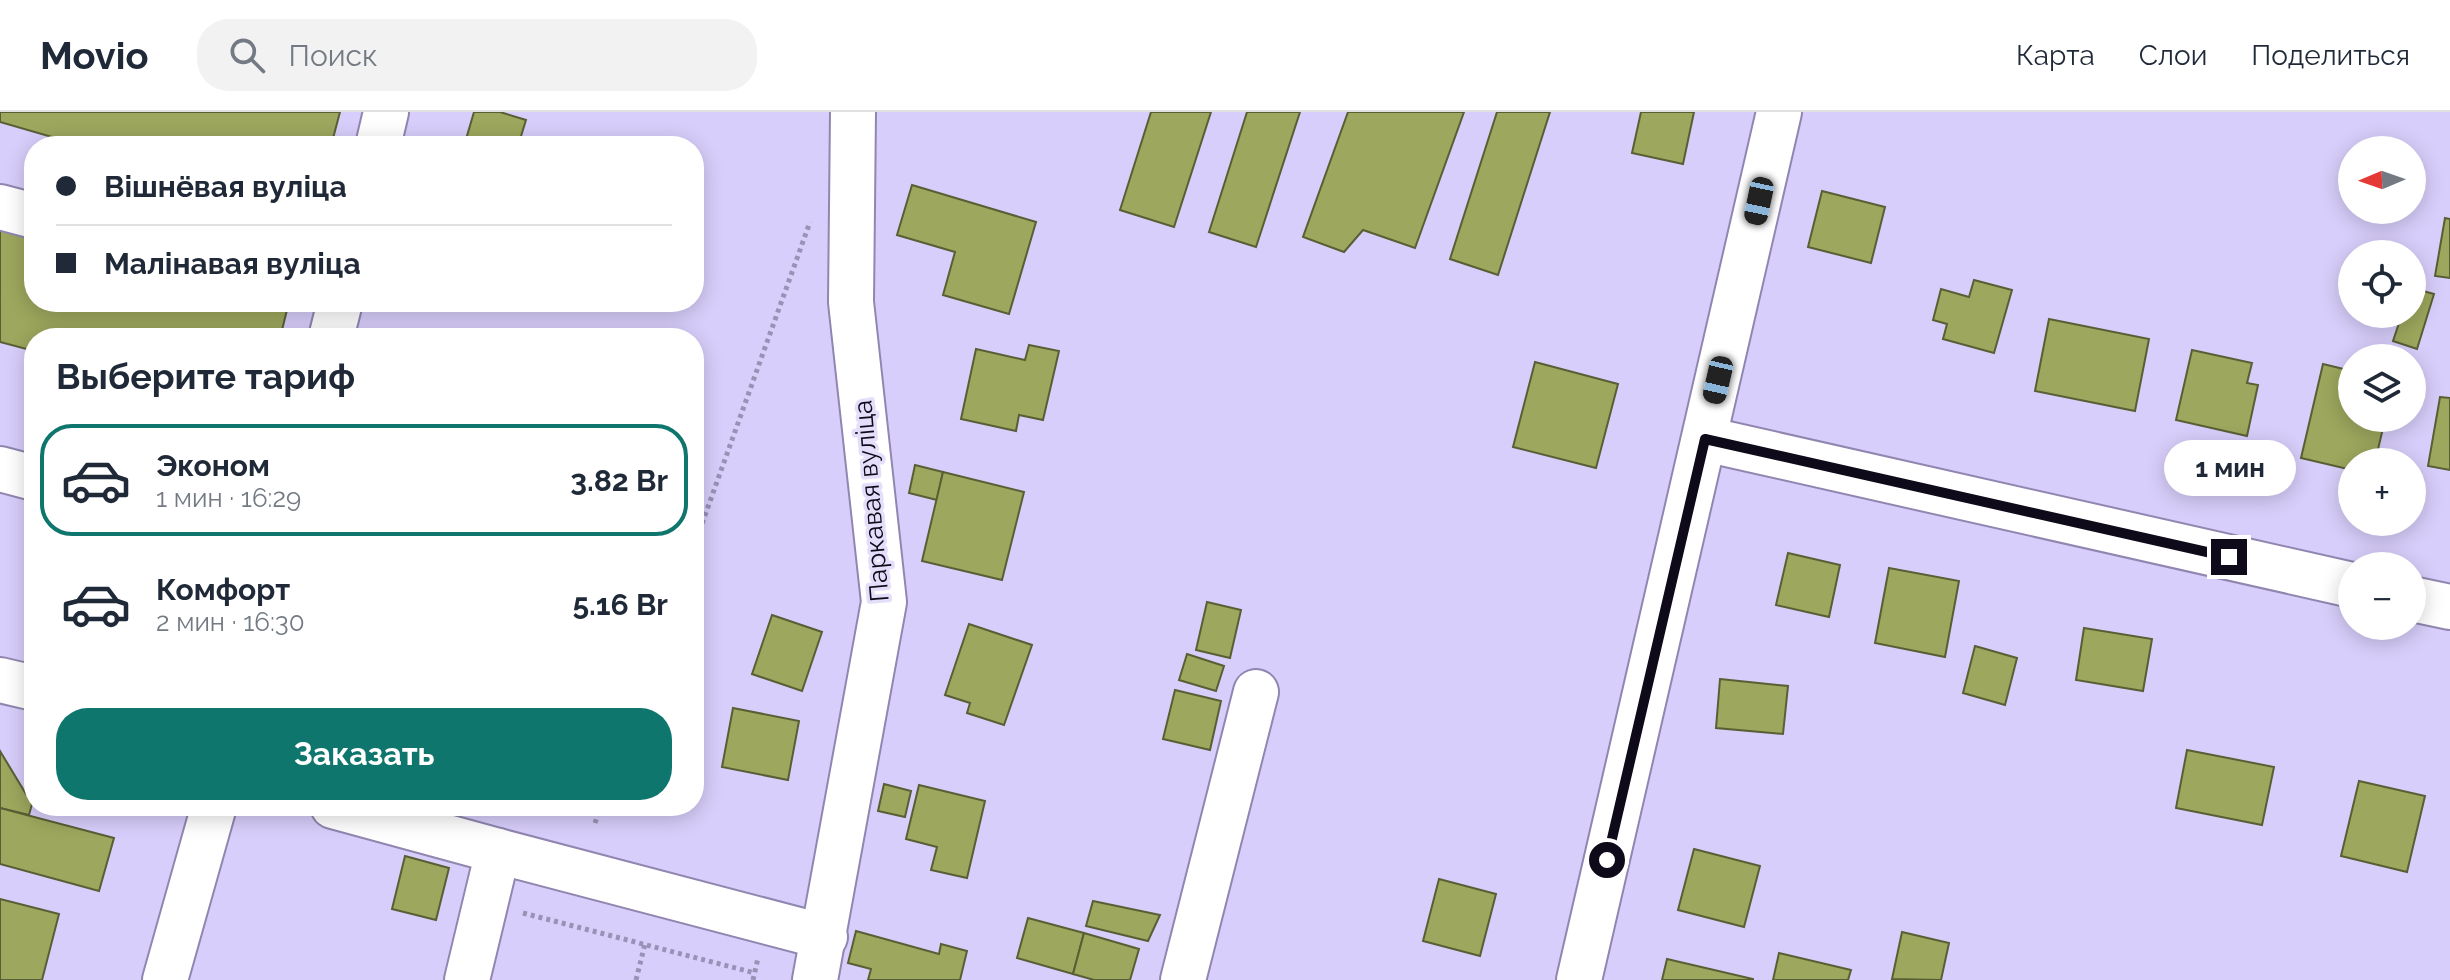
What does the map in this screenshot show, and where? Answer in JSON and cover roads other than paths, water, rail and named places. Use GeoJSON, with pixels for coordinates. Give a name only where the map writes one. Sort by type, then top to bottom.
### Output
{"type":"FeatureCollection","features":[{"type":"Feature","properties":{"kind":"street"},"geometry":{"type":"LineString","coordinates":[[380,136],[386,112]]}},
{"type":"Feature","properties":{"kind":"street","name":"Паркавая вуліца"},"geometry":{"type":"LineString","coordinates":[[815,980],[884,602],[851,302],[853,112]]}},
{"type":"Feature","properties":{"kind":"street"},"geometry":{"type":"LineString","coordinates":[[1579,980],[1779,112]]}},
{"type":"Feature","properties":{"kind":"street"},"geometry":{"type":"LineString","coordinates":[[0,207],[24,213]]}},
{"type":"Feature","properties":{"kind":"street"},"geometry":{"type":"LineString","coordinates":[[1705,439],[2338,582]]}},
{"type":"Feature","properties":{"kind":"street"},"geometry":{"type":"LineString","coordinates":[[0,469],[24,475]]}},
{"type":"Feature","properties":{"kind":"street"},"geometry":{"type":"LineString","coordinates":[[2426,602],[2450,607]]}},
{"type":"Feature","properties":{"kind":"street"},"geometry":{"type":"LineString","coordinates":[[0,680],[24,686]]}},
{"type":"Feature","properties":{"kind":"street"},"geometry":{"type":"LineString","coordinates":[[1183,980],[1256,692]]}},
{"type":"Feature","properties":{"kind":"street"},"geometry":{"type":"LineString","coordinates":[[165,980],[211,816]]}},
{"type":"Feature","properties":{"kind":"street"},"geometry":{"type":"LineString","coordinates":[[370,816],[825,937]]}},
{"type":"Feature","properties":{"kind":"street"},"geometry":{"type":"LineString","coordinates":[[467,980],[498,851]]}}]}
